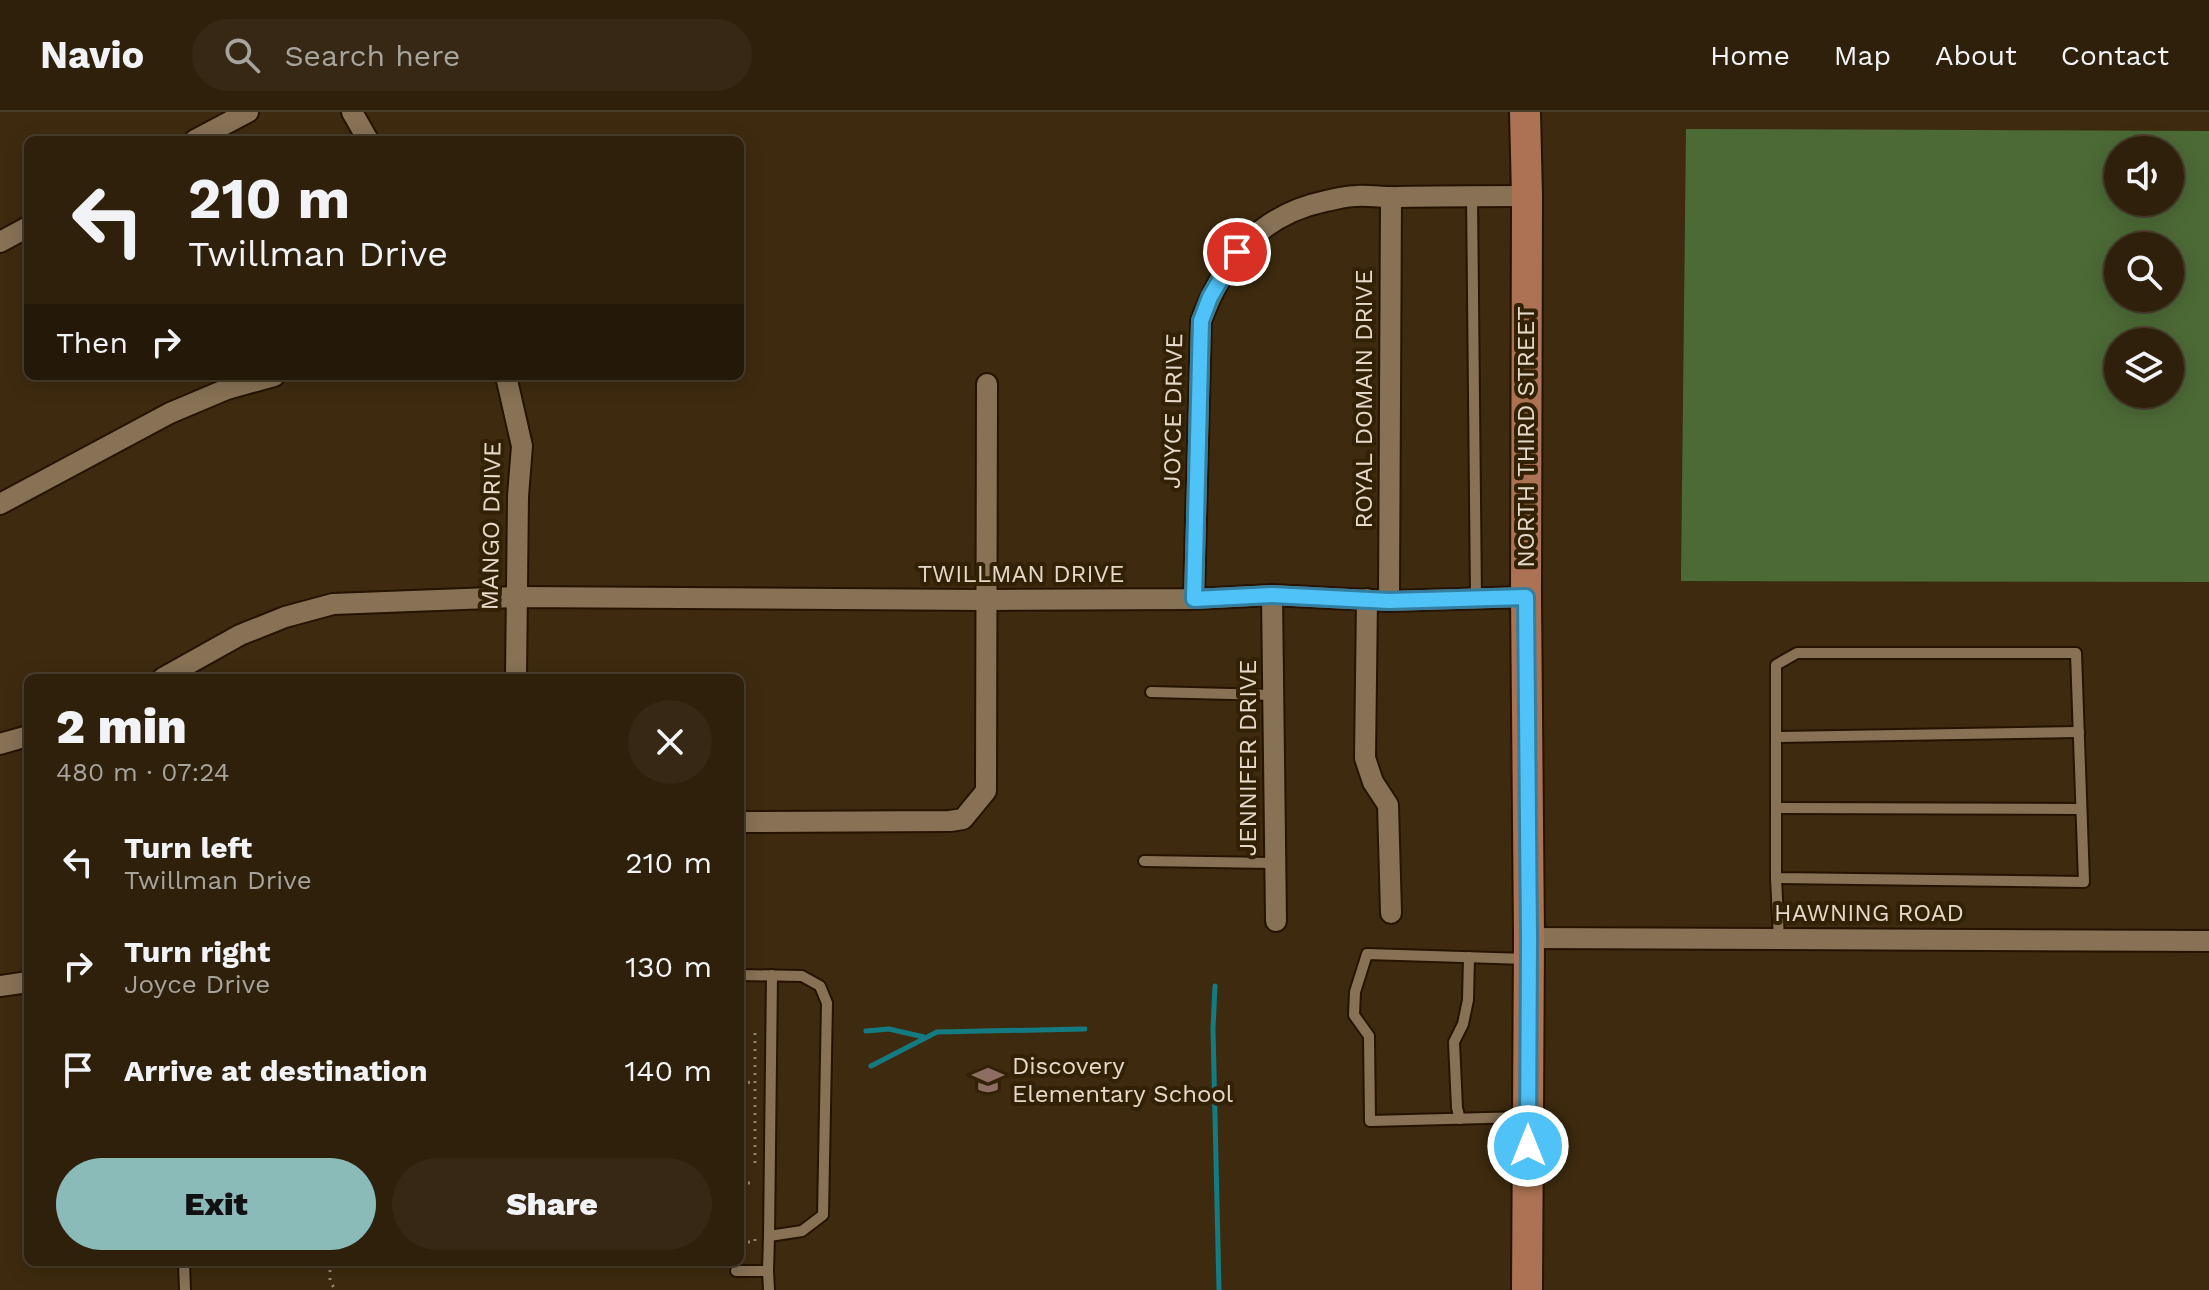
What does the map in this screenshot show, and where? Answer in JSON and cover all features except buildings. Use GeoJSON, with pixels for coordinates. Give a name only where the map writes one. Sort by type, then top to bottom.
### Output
{"type":"FeatureCollection","features":[{"type":"Feature","properties":{"kind":"main road","name":"NORTH THIRD STREET"},"geometry":{"type":"LineString","coordinates":[[1525,112],[1529,948],[1527,1290]]}},
{"type":"Feature","properties":{"kind":"street"},"geometry":{"type":"LineString","coordinates":[[203,136],[248,112]]}},
{"type":"Feature","properties":{"kind":"street"},"geometry":{"type":"LineString","coordinates":[[352,112],[366,136]]}},
{"type":"Feature","properties":{"kind":"street","name":"JOYCE DRIVE"},"geometry":{"type":"LineString","coordinates":[[1194,599],[1201,321],[1210,297],[1237,252],[1252,235],[1290,211],[1312,204],[1354,196],[1527,196]]}},
{"type":"Feature","properties":{"kind":"street","name":"ROYAL DOMAIN DRIVE"},"geometry":{"type":"LineString","coordinates":[[1389,601],[1391,197]]}},
{"type":"Feature","properties":{"kind":"street"},"geometry":{"type":"LineString","coordinates":[[0,242],[24,229]]}},
{"type":"Feature","properties":{"kind":"street"},"geometry":{"type":"LineString","coordinates":[[0,504],[170,413],[227,389],[260,380]]}},
{"type":"Feature","properties":{"kind":"street","name":"MANGO DRIVE"},"geometry":{"type":"LineString","coordinates":[[507,380],[522,446],[518,496],[516,674]]}},
{"type":"Feature","properties":{"kind":"street"},"geometry":{"type":"LineString","coordinates":[[744,822],[938,822],[963,819],[986,791],[987,384]]}},
{"type":"Feature","properties":{"kind":"street","name":"TWILLMAN DRIVE"},"geometry":{"type":"LineString","coordinates":[[170,674],[240,635],[285,617],[333,604],[516,597],[987,600],[1194,599],[1272,595],[1389,601],[1526,597]]}},
{"type":"Feature","properties":{"kind":"street","name":"JENNIFER DRIVE"},"geometry":{"type":"LineString","coordinates":[[1272,595],[1276,921]]}},
{"type":"Feature","properties":{"kind":"street"},"geometry":{"type":"LineString","coordinates":[[1367,599],[1365,758],[1373,782],[1388,805],[1391,913]]}},
{"type":"Feature","properties":{"kind":"street"},"geometry":{"type":"LineString","coordinates":[[0,744],[24,737]]}},
{"type":"Feature","properties":{"kind":"street","name":"HAWNING ROAD"},"geometry":{"type":"LineString","coordinates":[[1529,948],[1779,939],[2209,941]]}},
{"type":"Feature","properties":{"kind":"street"},"geometry":{"type":"LineString","coordinates":[[0,986],[24,983]]}},
{"type":"Feature","properties":{"kind":"lane"},"geometry":{"type":"LineString","coordinates":[[1472,196],[1476,598]]}},
{"type":"Feature","properties":{"kind":"lane"},"geometry":{"type":"LineString","coordinates":[[1776,878],[2084,882],[2076,653],[1797,653],[1776,665],[1776,878],[1779,939]]}},
{"type":"Feature","properties":{"kind":"lane"},"geometry":{"type":"LineString","coordinates":[[1151,692],[1274,695]]}},
{"type":"Feature","properties":{"kind":"lane"},"geometry":{"type":"LineString","coordinates":[[1776,737],[2079,732]]}},
{"type":"Feature","properties":{"kind":"lane"},"geometry":{"type":"LineString","coordinates":[[1776,808],[2081,809]]}},
{"type":"Feature","properties":{"kind":"lane"},"geometry":{"type":"LineString","coordinates":[[1144,861],[1275,863]]}},
{"type":"Feature","properties":{"kind":"lane"},"geometry":{"type":"LineString","coordinates":[[1528,1117],[1370,1121],[1369,1036],[1354,1015],[1354,1004],[1367,954],[1469,957],[1529,948]]}},
{"type":"Feature","properties":{"kind":"lane"},"geometry":{"type":"LineString","coordinates":[[1460,1119],[1454,1042],[1463,1024],[1468,1000],[1469,957]]}},
{"type":"Feature","properties":{"kind":"lane"},"geometry":{"type":"LineString","coordinates":[[744,975],[802,976],[820,986],[827,1003],[823,1215],[802,1231],[769,1236]]}},
{"type":"Feature","properties":{"kind":"lane"},"geometry":{"type":"LineString","coordinates":[[769,1290],[772,975]]}},
{"type":"Feature","properties":{"kind":"lane"},"geometry":{"type":"LineString","coordinates":[[184,1266],[185,1290]]}},
{"type":"Feature","properties":{"kind":"lane"},"geometry":{"type":"LineString","coordinates":[[736,1271],[768,1271]]}},
{"type":"Feature","properties":{"kind":"path"},"geometry":{"type":"LineString","coordinates":[[755,1027],[755,1169]]}},
{"type":"Feature","properties":{"kind":"path"},"geometry":{"type":"LineString","coordinates":[[744,1083],[755,1082]]}},
{"type":"Feature","properties":{"kind":"path"},"geometry":{"type":"LineString","coordinates":[[744,1183],[755,1183]]}},
{"type":"Feature","properties":{"kind":"path"},"geometry":{"type":"LineString","coordinates":[[744,1242],[755,1242],[755,1227]]}},
{"type":"Feature","properties":{"kind":"path"},"geometry":{"type":"LineString","coordinates":[[330,1266],[330,1282],[336,1290]]}},
{"type":"Feature","properties":{"kind":"green space"},"geometry":{"type":"Polygon","coordinates":[[[1686,129],[2209,131],[2209,582],[1681,581],[1686,129]]]}},
{"type":"Feature","properties":{"kind":"waterway"},"geometry":{"type":"LineString","coordinates":[[1215,986],[1213,1029],[1219,1290]]}},
{"type":"Feature","properties":{"kind":"waterway"},"geometry":{"type":"LineString","coordinates":[[866,1031],[889,1029],[924,1037]]}},
{"type":"Feature","properties":{"kind":"waterway"},"geometry":{"type":"LineString","coordinates":[[871,1066],[937,1032],[1085,1029]]}},
{"type":"Feature","properties":{"kind":"place","name":"Discovery Elementary School"},"geometry":{"type":"Point","coordinates":[988,1080]}},
{"type":"Feature","properties":{"kind":"route"},"geometry":{"type":"LineString","coordinates":[[1237,252],[1210,297],[1201,321],[1194,599],[1272,595],[1389,601],[1526,597],[1528,1146]]}}]}
